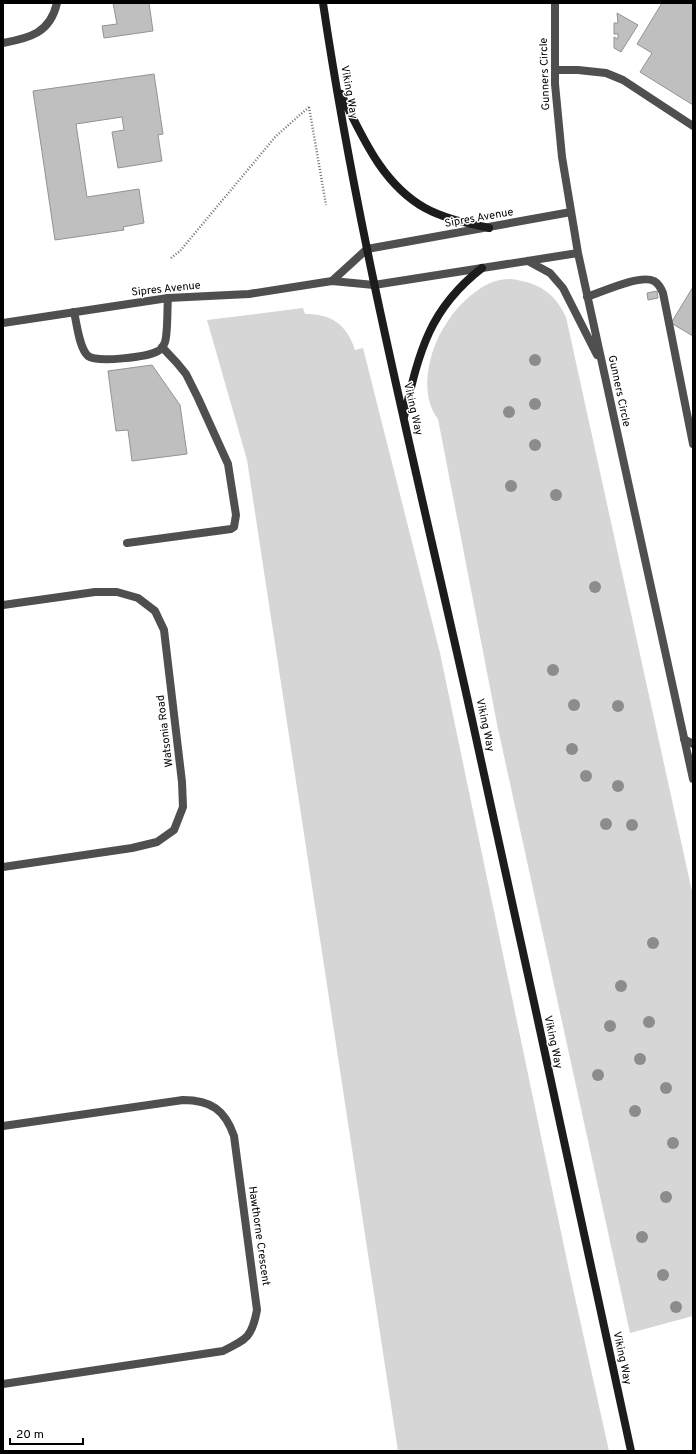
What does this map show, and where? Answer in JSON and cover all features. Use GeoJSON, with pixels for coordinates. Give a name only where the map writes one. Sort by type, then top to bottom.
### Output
{"type":"FeatureCollection","features":[{"type":"Feature","properties":{"kind":"main road","name":"Viking Way"},"geometry":{"type":"LineString","coordinates":[[324,3],[336,85],[374,285],[474,724],[631,1451]]}},
{"type":"Feature","properties":{"kind":"main road"},"geometry":{"type":"LineString","coordinates":[[336,85],[372,154],[388,176],[401,190],[417,203],[437,213],[489,228]]}},
{"type":"Feature","properties":{"kind":"main road"},"geometry":{"type":"LineString","coordinates":[[404,420],[418,364],[432,326],[446,303],[482,268]]}},
{"type":"Feature","properties":{"kind":"street"},"geometry":{"type":"LineString","coordinates":[[3,44],[26,39],[43,30],[55,11],[57,3]]}},
{"type":"Feature","properties":{"kind":"street","name":"Gunners Circle"},"geometry":{"type":"LineString","coordinates":[[555,3],[555,84],[562,157],[578,253],[693,779]]}},
{"type":"Feature","properties":{"kind":"street"},"geometry":{"type":"LineString","coordinates":[[555,70],[578,70],[606,73],[623,80],[693,126]]}},
{"type":"Feature","properties":{"kind":"street","name":"Sipres Avenue"},"geometry":{"type":"LineString","coordinates":[[367,249],[571,212]]}},
{"type":"Feature","properties":{"kind":"street"},"geometry":{"type":"LineString","coordinates":[[332,281],[367,249]]}},
{"type":"Feature","properties":{"kind":"street","name":"Sipres Avenue"},"geometry":{"type":"LineString","coordinates":[[3,323],[168,298],[249,294],[332,281],[374,285],[578,253]]}},
{"type":"Feature","properties":{"kind":"street"},"geometry":{"type":"LineString","coordinates":[[528,261],[550,272],[563,288],[603,366]]}},
{"type":"Feature","properties":{"kind":"street"},"geometry":{"type":"LineString","coordinates":[[587,297],[639,280],[653,280],[659,285],[663,293],[693,444]]}},
{"type":"Feature","properties":{"kind":"street"},"geometry":{"type":"LineString","coordinates":[[74,312],[82,348],[89,356],[106,360],[151,354],[160,351],[165,342],[168,298]]}},
{"type":"Feature","properties":{"kind":"street"},"geometry":{"type":"LineString","coordinates":[[127,543],[231,529],[234,527],[236,521],[228,464],[221,447],[186,374],[162,347]]}},
{"type":"Feature","properties":{"kind":"street","name":"Watsonia Road"},"geometry":{"type":"LineString","coordinates":[[3,604],[95,592],[116,592],[138,598],[155,611],[164,630],[182,782],[183,807],[174,830],[157,842],[132,848],[3,867]]}},
{"type":"Feature","properties":{"kind":"street"},"geometry":{"type":"LineString","coordinates":[[684,739],[693,744]]}},
{"type":"Feature","properties":{"kind":"street","name":"Hawthorne Crescent"},"geometry":{"type":"LineString","coordinates":[[3,1126],[183,1100],[195,1100],[207,1103],[217,1108],[230,1125],[234,1136],[257,1310],[255,1325],[244,1341],[223,1351],[3,1384]]}},
{"type":"Feature","properties":{"kind":"path"},"geometry":{"type":"LineString","coordinates":[[171,258],[180,251],[276,136],[309,107],[326,205]]}},
{"type":"Feature","properties":{"kind":"shaded area"},"geometry":{"type":"Polygon","coordinates":[[[511,279],[530,283],[544,290],[556,301],[566,317],[693,896],[693,1316],[630,1333],[497,724],[438,419],[428,397],[428,371],[431,358],[440,334],[450,318],[465,300],[477,290],[495,281],[511,279]]]}},
{"type":"Feature","properties":{"kind":"shaded area"},"geometry":{"type":"Polygon","coordinates":[[[303,308],[305,314],[323,316],[337,322],[347,333],[355,350],[363,348],[440,653],[570,1275],[609,1451],[398,1451],[247,460],[207,320],[303,308]]]}},
{"type":"Feature","properties":{"kind":"building"},"geometry":{"type":"Polygon","coordinates":[[[113,3],[149,3],[153,31],[104,38],[102,26],[117,24],[113,3]]]}},
{"type":"Feature","properties":{"kind":"building"},"geometry":{"type":"Polygon","coordinates":[[[662,3],[693,3],[693,105],[640,72],[652,53],[637,44],[662,3]]]}},
{"type":"Feature","properties":{"kind":"building"},"geometry":{"type":"Polygon","coordinates":[[[617,13],[638,25],[621,52],[614,48],[614,37],[618,39],[618,34],[614,34],[614,23],[618,23],[617,13]]]}},
{"type":"Feature","properties":{"kind":"building"},"geometry":{"type":"Polygon","coordinates":[[[154,74],[163,134],[158,135],[162,161],[118,168],[112,132],[124,130],[122,117],[76,124],[87,197],[139,189],[144,223],[123,227],[124,230],[55,240],[33,91],[154,74]]]}},
{"type":"Feature","properties":{"kind":"building"},"geometry":{"type":"Polygon","coordinates":[[[693,287],[693,336],[671,323],[693,287]]]}},
{"type":"Feature","properties":{"kind":"building"},"geometry":{"type":"Polygon","coordinates":[[[657,291],[658,298],[648,300],[647,293],[657,291]]]}},
{"type":"Feature","properties":{"kind":"building"},"geometry":{"type":"Polygon","coordinates":[[[152,365],[180,405],[187,454],[132,461],[128,430],[116,431],[108,371],[152,365]]]}}]}
